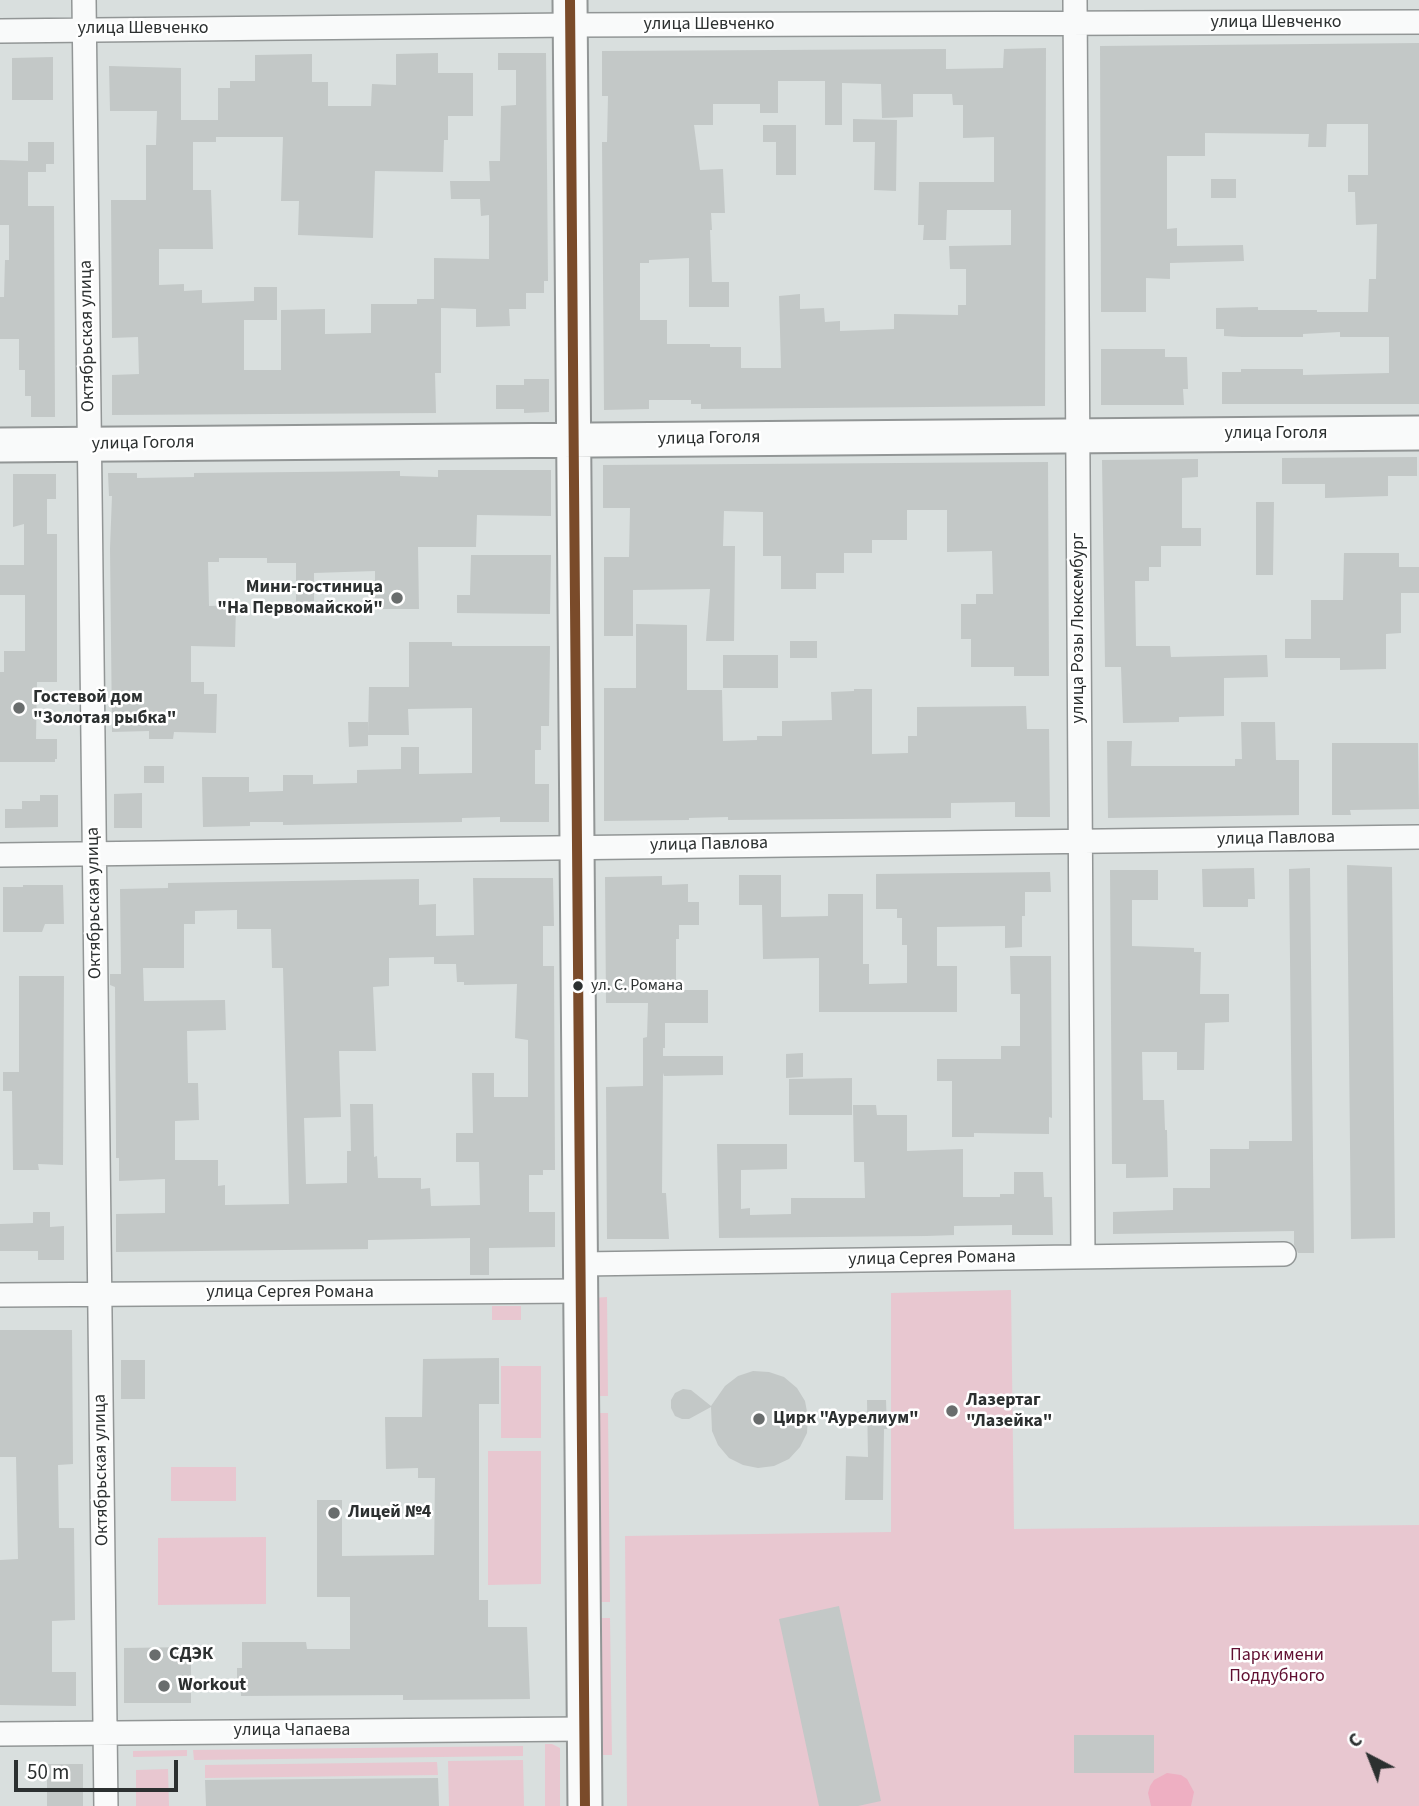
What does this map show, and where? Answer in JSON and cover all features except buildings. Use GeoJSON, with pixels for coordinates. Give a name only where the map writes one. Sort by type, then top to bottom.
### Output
{"type":"FeatureCollection","features":[{"type":"Feature","properties":{"kind":"street","name":"Октябрьская улица"},"geometry":{"type":"LineString","coordinates":[[84,0],[106,1806]]}},
{"type":"Feature","properties":{"kind":"street","name":"улица Розы Люксембург"},"geometry":{"type":"LineString","coordinates":[[1075,0],[1083,1257]]}},
{"type":"Feature","properties":{"kind":"street","name":"улица Шевченко"},"geometry":{"type":"LineString","coordinates":[[0,31],[570,13],[1076,24],[1419,22]]}},
{"type":"Feature","properties":{"kind":"street"},"geometry":{"type":"LineString","coordinates":[[570,13],[585,1806]]}},
{"type":"Feature","properties":{"kind":"street","name":"улица Гоголя"},"geometry":{"type":"LineString","coordinates":[[0,445],[1419,433]]}},
{"type":"Feature","properties":{"kind":"street","name":"улица Павлова"},"geometry":{"type":"LineString","coordinates":[[0,855],[1419,837]]}},
{"type":"Feature","properties":{"kind":"street","name":"улица Сергея Романа"},"geometry":{"type":"LineString","coordinates":[[0,1295],[100,1294],[1083,1257],[1284,1254]]}},
{"type":"Feature","properties":{"kind":"street","name":"улица Чапаева"},"geometry":{"type":"LineString","coordinates":[[0,1734],[584,1729]]}},
{"type":"Feature","properties":{"kind":"green space","name":"Парк имени Поддубного"},"geometry":{"type":"Polygon","coordinates":[[[1011,1290],[1014,1529],[1419,1525],[1419,1806],[627,1806],[625,1536],[891,1532],[891,1293],[1011,1290]]]}},
{"type":"Feature","properties":{"kind":"green space"},"geometry":{"type":"Polygon","coordinates":[[[607,1297],[608,1396],[593,1396],[592,1298],[607,1297]]]}},
{"type":"Feature","properties":{"kind":"green space"},"geometry":{"type":"Polygon","coordinates":[[[492,1306],[521,1306],[521,1320],[492,1320],[492,1306]]]}},
{"type":"Feature","properties":{"kind":"green space"},"geometry":{"type":"Polygon","coordinates":[[[501,1366],[541,1366],[541,1438],[501,1438],[501,1366]]]}},
{"type":"Feature","properties":{"kind":"green space"},"geometry":{"type":"Polygon","coordinates":[[[593,1413],[608,1413],[610,1602],[595,1602],[593,1413]]]}},
{"type":"Feature","properties":{"kind":"green space"},"geometry":{"type":"Polygon","coordinates":[[[488,1451],[541,1451],[541,1584],[488,1585],[488,1451]]]}},
{"type":"Feature","properties":{"kind":"green space"},"geometry":{"type":"Polygon","coordinates":[[[171,1467],[236,1467],[236,1501],[171,1501],[171,1467]]]}},
{"type":"Feature","properties":{"kind":"green space"},"geometry":{"type":"Polygon","coordinates":[[[266,1537],[266,1604],[158,1605],[158,1538],[266,1537]]]}},
{"type":"Feature","properties":{"kind":"green space"},"geometry":{"type":"Polygon","coordinates":[[[595,1618],[610,1618],[612,1755],[596,1755],[595,1618]]]}},
{"type":"Feature","properties":{"kind":"green space"},"geometry":{"type":"Polygon","coordinates":[[[545,1744],[560,1748],[560,1806],[545,1806],[545,1744]]]}},
{"type":"Feature","properties":{"kind":"green space"},"geometry":{"type":"Polygon","coordinates":[[[523,1746],[523,1756],[194,1760],[193,1750],[523,1746]]]}},
{"type":"Feature","properties":{"kind":"green space"},"geometry":{"type":"Polygon","coordinates":[[[187,1750],[187,1756],[133,1757],[133,1751],[187,1750]]]}},
{"type":"Feature","properties":{"kind":"green space"},"geometry":{"type":"Polygon","coordinates":[[[523,1760],[524,1806],[449,1806],[448,1761],[523,1760]]]}},
{"type":"Feature","properties":{"kind":"green space"},"geometry":{"type":"Polygon","coordinates":[[[437,1762],[438,1775],[205,1778],[205,1765],[437,1762]]]}},
{"type":"Feature","properties":{"kind":"green space"},"geometry":{"type":"Polygon","coordinates":[[[168,1769],[169,1806],[136,1806],[136,1770],[168,1769]]]}},
{"type":"Feature","properties":{"kind":"shaded area"},"geometry":{"type":"Polygon","coordinates":[[[1167,1773],[1181,1775],[1187,1779],[1194,1792],[1191,1806],[1151,1806],[1148,1793],[1150,1786],[1154,1780],[1167,1773]]]}},
{"type":"Feature","properties":{"kind":"transit line"},"geometry":{"type":"LineString","coordinates":[[570,0],[585,1806]]}},
{"type":"Feature","properties":{"kind":"place","name":"Мини-гостиница \"На Первомайской\""},"geometry":{"type":"Point","coordinates":[397,598]}},
{"type":"Feature","properties":{"kind":"place","name":"Гостевой дом \"Золотая рыбка\""},"geometry":{"type":"Point","coordinates":[19,708]}},
{"type":"Feature","properties":{"kind":"place","name":"ул. С. Романа"},"geometry":{"type":"Point","coordinates":[578,986]}},
{"type":"Feature","properties":{"kind":"place","name":"Лазертаг \"Лазейка\""},"geometry":{"type":"Point","coordinates":[952,1411]}},
{"type":"Feature","properties":{"kind":"place","name":"Цирк \"Аурелиум\""},"geometry":{"type":"Point","coordinates":[759,1419]}},
{"type":"Feature","properties":{"kind":"place","name":"Лицей №4"},"geometry":{"type":"Point","coordinates":[334,1513]}},
{"type":"Feature","properties":{"kind":"place","name":"СДЭК"},"geometry":{"type":"Point","coordinates":[155,1655]}},
{"type":"Feature","properties":{"kind":"place","name":"Workout"},"geometry":{"type":"Point","coordinates":[164,1686]}}]}
